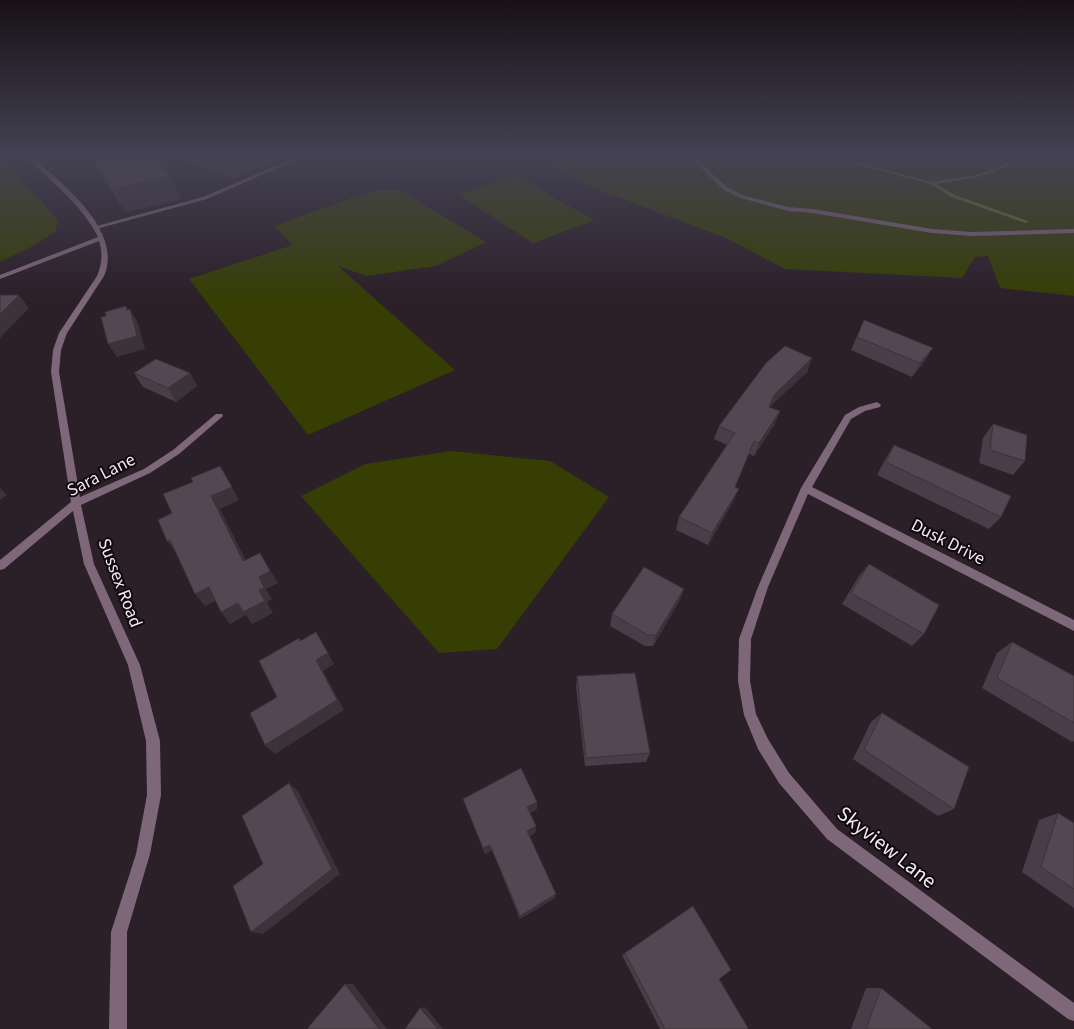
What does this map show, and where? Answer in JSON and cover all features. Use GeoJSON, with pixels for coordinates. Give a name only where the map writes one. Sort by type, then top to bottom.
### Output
{"type":"FeatureCollection","features":[{"type":"Feature","properties":{"kind":"street","name":"Sussex Road"},"geometry":{"type":"LineString","coordinates":[[77,204],[89,217],[102,238],[104,266],[90,295],[61,334],[56,356],[55,372],[76,503],[89,564],[134,665],[154,741],[154,795],[142,854],[119,932],[118,1029]]}},
{"type":"Feature","properties":{"kind":"street"},"geometry":{"type":"LineString","coordinates":[[96,227],[182,204]]}},
{"type":"Feature","properties":{"kind":"street"},"geometry":{"type":"LineString","coordinates":[[772,204],[932,231],[972,234],[1074,231]]}},
{"type":"Feature","properties":{"kind":"street"},"geometry":{"type":"LineString","coordinates":[[0,277],[102,238]]}},
{"type":"Feature","properties":{"kind":"street","name":"Skyview Lane"},"geometry":{"type":"LineString","coordinates":[[878,405],[862,409],[848,417],[806,488],[763,587],[745,639],[744,681],[750,715],[763,744],[784,778],[832,834],[1074,1013]]}},
{"type":"Feature","properties":{"kind":"street","name":"Sara Lane"},"geometry":{"type":"LineString","coordinates":[[0,566],[76,503],[146,471],[176,452],[219,416]]}},
{"type":"Feature","properties":{"kind":"street","name":"Dusk Drive"},"geometry":{"type":"LineString","coordinates":[[806,488],[1074,626]]}},
{"type":"Feature","properties":{"kind":"green space"},"geometry":{"type":"Polygon","coordinates":[[[0,204],[43,204],[58,220],[55,232],[33,246],[0,262],[0,204]]]}},
{"type":"Feature","properties":{"kind":"green space"},"geometry":{"type":"Polygon","coordinates":[[[335,204],[423,204],[486,242],[436,266],[366,276],[338,266],[455,370],[308,435],[189,279],[293,245],[274,226],[335,204]]]}},
{"type":"Feature","properties":{"kind":"green space"},"geometry":{"type":"Polygon","coordinates":[[[473,204],[566,204],[594,220],[533,243],[473,204]]]}},
{"type":"Feature","properties":{"kind":"green space"},"geometry":{"type":"Polygon","coordinates":[[[636,204],[1074,204],[1074,296],[1000,288],[988,256],[975,257],[962,278],[785,269],[726,238],[636,204]]]}},
{"type":"Feature","properties":{"kind":"green space"},"geometry":{"type":"Polygon","coordinates":[[[451,451],[550,461],[609,497],[497,649],[439,653],[301,496],[365,464],[451,451]]]}},
{"type":"Feature","properties":{"kind":"building"},"geometry":{"type":"Polygon","coordinates":[[[0,295],[19,295],[0,314],[0,295]]]}},
{"type":"Feature","properties":{"kind":"building"},"geometry":{"type":"Polygon","coordinates":[[[126,306],[127,310],[130,309],[137,336],[108,344],[101,317],[106,316],[105,312],[126,306]]]}},
{"type":"Feature","properties":{"kind":"building"},"geometry":{"type":"Polygon","coordinates":[[[864,320],[933,348],[920,363],[857,337],[864,320]]]}},
{"type":"Feature","properties":{"kind":"building"},"geometry":{"type":"Polygon","coordinates":[[[785,346],[812,358],[774,395],[769,407],[780,411],[759,443],[754,441],[735,487],[739,489],[712,533],[679,517],[735,433],[719,426],[766,363],[785,346]]]}},
{"type":"Feature","properties":{"kind":"building"},"geometry":{"type":"Polygon","coordinates":[[[156,359],[190,373],[168,388],[134,373],[156,359]]]}},
{"type":"Feature","properties":{"kind":"building"},"geometry":{"type":"Polygon","coordinates":[[[993,424],[1027,435],[1025,461],[990,450],[993,424]]]}},
{"type":"Feature","properties":{"kind":"building"},"geometry":{"type":"Polygon","coordinates":[[[894,445],[1011,496],[1001,517],[886,462],[894,445]]]}},
{"type":"Feature","properties":{"kind":"building"},"geometry":{"type":"Polygon","coordinates":[[[220,466],[232,487],[211,496],[243,561],[260,553],[270,571],[259,577],[264,588],[259,590],[265,601],[243,612],[238,603],[221,612],[209,587],[195,594],[170,540],[167,541],[158,520],[172,513],[163,494],[193,482],[191,478],[220,466]]]}},
{"type":"Feature","properties":{"kind":"building"},"geometry":{"type":"Polygon","coordinates":[[[869,564],[939,605],[924,634],[851,593],[869,564]]]}},
{"type":"Feature","properties":{"kind":"building"},"geometry":{"type":"Polygon","coordinates":[[[644,567],[684,589],[656,635],[648,635],[612,614],[644,567]]]}},
{"type":"Feature","properties":{"kind":"building"},"geometry":{"type":"Polygon","coordinates":[[[316,632],[328,653],[316,660],[337,700],[265,745],[250,713],[277,697],[259,661],[299,638],[300,641],[316,632]]]}},
{"type":"Feature","properties":{"kind":"building"},"geometry":{"type":"Polygon","coordinates":[[[1012,642],[1074,676],[1074,723],[997,678],[1012,642]]]}},
{"type":"Feature","properties":{"kind":"building"},"geometry":{"type":"Polygon","coordinates":[[[635,673],[650,753],[586,758],[577,676],[635,673]]]}},
{"type":"Feature","properties":{"kind":"building"},"geometry":{"type":"Polygon","coordinates":[[[882,713],[969,767],[954,809],[864,750],[882,713]]]}},
{"type":"Feature","properties":{"kind":"building"},"geometry":{"type":"Polygon","coordinates":[[[521,768],[537,802],[527,807],[536,826],[527,831],[556,894],[520,916],[490,845],[483,848],[463,799],[521,768]]]}},
{"type":"Feature","properties":{"kind":"building"},"geometry":{"type":"Polygon","coordinates":[[[289,783],[332,869],[251,932],[233,886],[263,864],[242,816],[289,783]]]}},
{"type":"Feature","properties":{"kind":"building"},"geometry":{"type":"Polygon","coordinates":[[[1058,813],[1074,823],[1074,889],[1041,867],[1058,813]]]}},
{"type":"Feature","properties":{"kind":"building"},"geometry":{"type":"Polygon","coordinates":[[[693,906],[731,970],[719,979],[747,1029],[665,1029],[625,953],[693,906]]]}},
{"type":"Feature","properties":{"kind":"building"},"geometry":{"type":"Polygon","coordinates":[[[345,984],[379,1029],[307,1029],[345,984]]]}},
{"type":"Feature","properties":{"kind":"building"},"geometry":{"type":"Polygon","coordinates":[[[881,988],[932,1029],[866,1029],[881,988]]]}},
{"type":"Feature","properties":{"kind":"building"},"geometry":{"type":"Polygon","coordinates":[[[420,1008],[438,1029],[405,1029],[420,1008]]]}},
{"type":"Feature","properties":{"kind":"waterway"},"geometry":{"type":"LineString","coordinates":[[976,204],[1026,222]]}}]}
